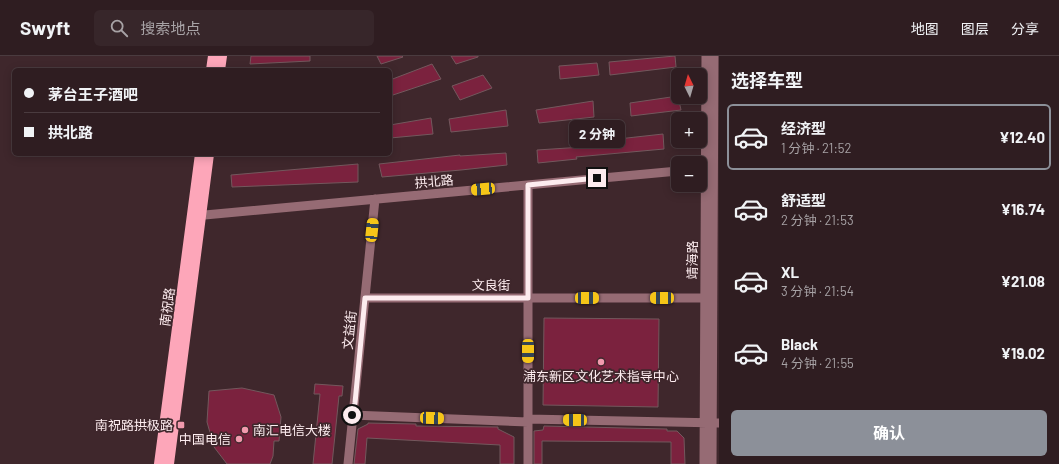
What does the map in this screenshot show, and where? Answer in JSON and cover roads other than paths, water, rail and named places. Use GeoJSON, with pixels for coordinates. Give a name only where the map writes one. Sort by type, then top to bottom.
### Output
{"type":"FeatureCollection","features":[{"type":"Feature","properties":{"kind":"main road"},"geometry":{"type":"LineString","coordinates":[[211,68],[213,56]]}},
{"type":"Feature","properties":{"kind":"main road"},"geometry":{"type":"LineString","coordinates":[[220,68],[222,56]]}},
{"type":"Feature","properties":{"kind":"main road","name":"南祝路"},"geometry":{"type":"LineString","coordinates":[[169,464],[197,216],[200,156]]}},
{"type":"Feature","properties":{"kind":"main road","name":"南祝路"},"geometry":{"type":"LineString","coordinates":[[159,464],[197,216],[209,156]]}},
{"type":"Feature","properties":{"kind":"street","name":"靖海路"},"geometry":{"type":"LineString","coordinates":[[706,56],[710,168]]}},
{"type":"Feature","properties":{"kind":"street","name":"靖海路"},"geometry":{"type":"LineString","coordinates":[[712,464],[709,298],[710,168],[714,56]]}},
{"type":"Feature","properties":{"kind":"street","name":"拱北路"},"geometry":{"type":"LineString","coordinates":[[197,216],[671,172]]}},
{"type":"Feature","properties":{"kind":"street"},"geometry":{"type":"LineString","coordinates":[[528,185],[528,464]]}},
{"type":"Feature","properties":{"kind":"street","name":"文益街"},"geometry":{"type":"LineString","coordinates":[[348,464],[375,199]]}},
{"type":"Feature","properties":{"kind":"street","name":"文良街"},"geometry":{"type":"LineString","coordinates":[[365,298],[709,298]]}},
{"type":"Feature","properties":{"kind":"street"},"geometry":{"type":"LineString","coordinates":[[352,415],[712,423]]}},
{"type":"Feature","properties":{"kind":"street","name":"靖海路"},"geometry":{"type":"LineString","coordinates":[[704,464],[712,423]]}},
{"type":"Feature","properties":{"kind":"place","name":"浦东新区文化艺术指导中心"},"geometry":{"type":"Point","coordinates":[601,362]}},
{"type":"Feature","properties":{"kind":"place","name":"南祝路拱极路"},"geometry":{"type":"Point","coordinates":[181,425]}},
{"type":"Feature","properties":{"kind":"place","name":"南汇电信大楼"},"geometry":{"type":"Point","coordinates":[245,430]}},
{"type":"Feature","properties":{"kind":"place","name":"中国电信"},"geometry":{"type":"Point","coordinates":[239,439]}}]}
